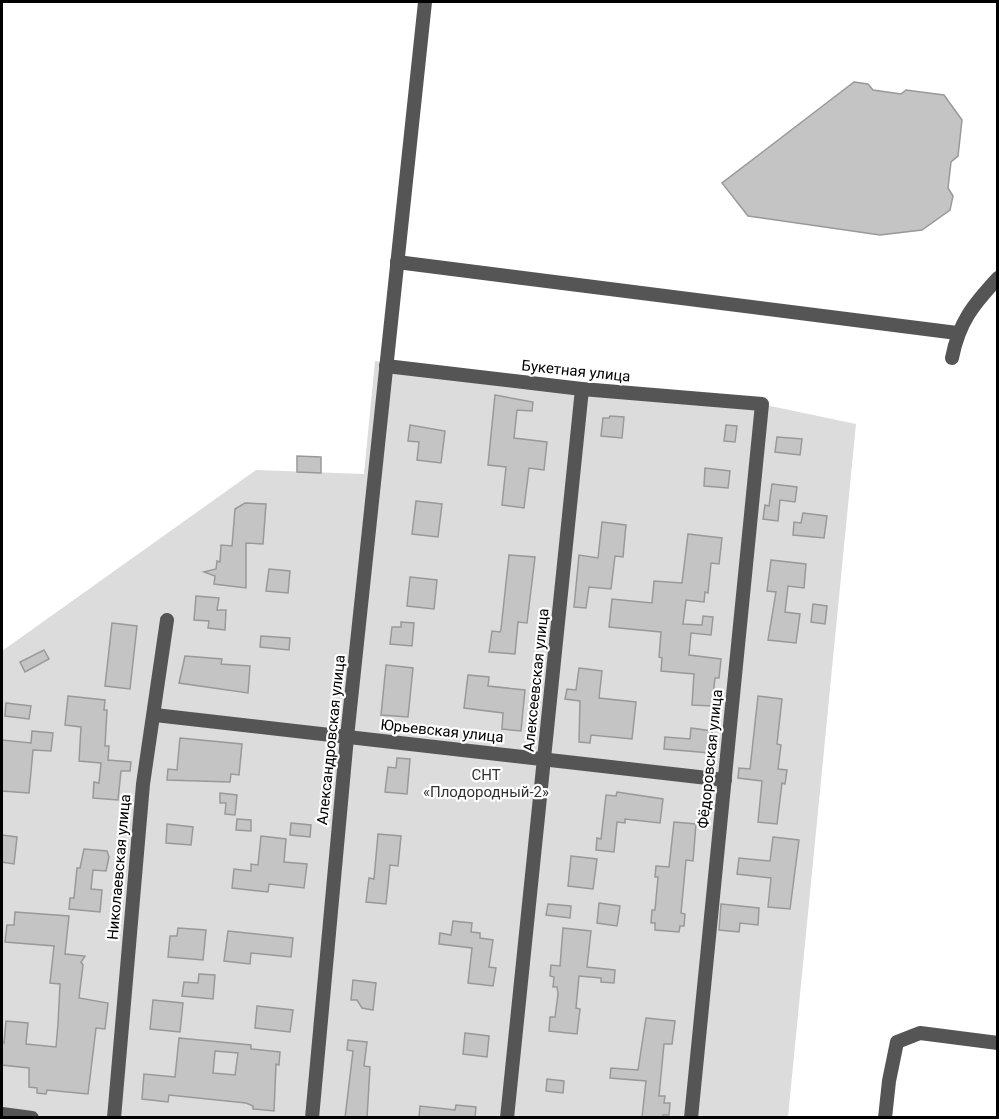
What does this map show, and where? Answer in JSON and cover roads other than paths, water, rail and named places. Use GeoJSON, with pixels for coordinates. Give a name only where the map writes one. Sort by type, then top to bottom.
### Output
{"type":"FeatureCollection","features":[{"type":"Feature","properties":{"kind":"street","name":"Александровская улица"},"geometry":{"type":"LineString","coordinates":[[312,1118],[347,737],[424,2]]}},
{"type":"Feature","properties":{"kind":"street"},"geometry":{"type":"LineString","coordinates":[[397,262],[957,333]]}},
{"type":"Feature","properties":{"kind":"street"},"geometry":{"type":"LineString","coordinates":[[952,358],[957,333],[969,311],[998,278]]}},
{"type":"Feature","properties":{"kind":"street","name":"Букетная улица"},"geometry":{"type":"LineString","coordinates":[[386,366],[582,389],[762,404]]}},
{"type":"Feature","properties":{"kind":"street","name":"Алексеевская улица"},"geometry":{"type":"LineString","coordinates":[[507,1118],[582,389]]}},
{"type":"Feature","properties":{"kind":"street","name":"Фёдоровская улица"},"geometry":{"type":"LineString","coordinates":[[691,1118],[762,404]]}},
{"type":"Feature","properties":{"kind":"street","name":"Николаевская улица"},"geometry":{"type":"LineString","coordinates":[[114,1118],[143,784],[155,715],[167,620]]}},
{"type":"Feature","properties":{"kind":"street","name":"Юрьевская улица"},"geometry":{"type":"LineString","coordinates":[[155,715],[725,780]]}},
{"type":"Feature","properties":{"kind":"street"},"geometry":{"type":"LineString","coordinates":[[885,1118],[889,1081],[897,1042],[920,1033],[998,1043]]}},
{"type":"Feature","properties":{"kind":"street"},"geometry":{"type":"LineString","coordinates":[[2,1114],[32,1118]]}},
{"type":"Feature","properties":{"kind":"park label","name":"СНТ «Плодородный-2»"},"geometry":{"type":"Point","coordinates":[486,784]}}]}
